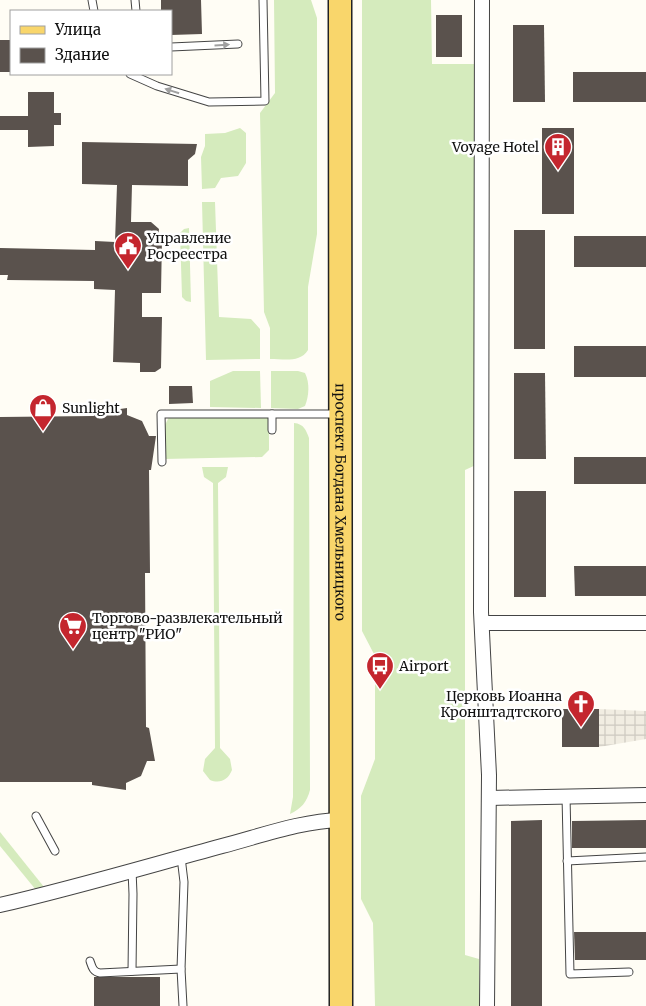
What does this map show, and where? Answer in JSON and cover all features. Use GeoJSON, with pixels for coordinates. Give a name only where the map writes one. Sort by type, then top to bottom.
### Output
{"type":"FeatureCollection","features":[{"type":"Feature","properties":{"kind":"main road","name":"проспект Богдана Хмельницкого"},"geometry":{"type":"LineString","coordinates":[[340,0],[341,1006]]}},
{"type":"Feature","properties":{"kind":"street"},"geometry":{"type":"LineString","coordinates":[[482,0],[481,612],[483,623],[489,798],[487,1006]]}},
{"type":"Feature","properties":{"kind":"street"},"geometry":{"type":"LineString","coordinates":[[483,623],[646,623]]}},
{"type":"Feature","properties":{"kind":"street"},"geometry":{"type":"LineString","coordinates":[[489,798],[566,795],[646,795]]}},
{"type":"Feature","properties":{"kind":"street"},"geometry":{"type":"LineString","coordinates":[[0,905],[67,889],[292,827],[341,820]]}},
{"type":"Feature","properties":{"kind":"lane"},"geometry":{"type":"LineString","coordinates":[[132,75],[157,86],[208,102],[265,101],[263,0]]}},
{"type":"Feature","properties":{"kind":"lane"},"geometry":{"type":"LineString","coordinates":[[172,47],[238,44]]}},
{"type":"Feature","properties":{"kind":"lane"},"geometry":{"type":"LineString","coordinates":[[162,462],[161,414],[341,414]]}},
{"type":"Feature","properties":{"kind":"lane"},"geometry":{"type":"LineString","coordinates":[[272,414],[272,430]]}},
{"type":"Feature","properties":{"kind":"lane"},"geometry":{"type":"LineString","coordinates":[[566,795],[570,974],[629,972]]}},
{"type":"Feature","properties":{"kind":"lane"},"geometry":{"type":"LineString","coordinates":[[36,816],[55,850]]}},
{"type":"Feature","properties":{"kind":"lane"},"geometry":{"type":"LineString","coordinates":[[180,857],[184,882],[181,969],[183,1006]]}},
{"type":"Feature","properties":{"kind":"lane"},"geometry":{"type":"LineString","coordinates":[[567,861],[646,857]]}},
{"type":"Feature","properties":{"kind":"lane"},"geometry":{"type":"LineString","coordinates":[[132,870],[132,972]]}},
{"type":"Feature","properties":{"kind":"lane"},"geometry":{"type":"LineString","coordinates":[[90,961],[96,972],[181,969]]}},
{"type":"Feature","properties":{"kind":"green space"},"geometry":{"type":"Polygon","coordinates":[[[274,0],[311,0],[317,18],[317,234],[308,287],[308,350],[296,359],[270,359],[270,328],[264,312],[260,113],[275,93],[274,0]]]}},
{"type":"Feature","properties":{"kind":"green space"},"geometry":{"type":"Polygon","coordinates":[[[362,0],[431,0],[432,64],[476,64],[478,464],[465,470],[465,955],[479,959],[479,1006],[375,1006],[373,923],[361,899],[361,796],[375,759],[375,656],[362,631],[362,0]]]}},
{"type":"Feature","properties":{"kind":"green space"},"geometry":{"type":"Polygon","coordinates":[[[240,128],[246,133],[246,163],[238,176],[221,178],[215,188],[202,189],[201,157],[205,146],[205,134],[225,133],[240,128]]]}},
{"type":"Feature","properties":{"kind":"green space"},"geometry":{"type":"Polygon","coordinates":[[[202,202],[215,202],[219,317],[251,319],[260,329],[260,359],[206,360],[202,202]]]}},
{"type":"Feature","properties":{"kind":"green space"},"geometry":{"type":"Polygon","coordinates":[[[189,228],[191,302],[186,301],[182,297],[180,233],[184,229],[189,228]]]}},
{"type":"Feature","properties":{"kind":"green space"},"geometry":{"type":"Polygon","coordinates":[[[233,371],[260,371],[261,408],[210,407],[210,381],[233,371]]]}},
{"type":"Feature","properties":{"kind":"green space"},"geometry":{"type":"Polygon","coordinates":[[[271,371],[298,371],[305,373],[308,381],[308,390],[305,406],[298,409],[271,408],[271,371]]]}},
{"type":"Feature","properties":{"kind":"green space"},"geometry":{"type":"Polygon","coordinates":[[[169,417],[269,417],[269,450],[262,457],[164,459],[164,427],[169,417]]]}},
{"type":"Feature","properties":{"kind":"green space"},"geometry":{"type":"Polygon","coordinates":[[[294,423],[306,430],[309,438],[310,790],[303,805],[290,814],[293,797],[294,423]]]}},
{"type":"Feature","properties":{"kind":"green space"},"geometry":{"type":"Polygon","coordinates":[[[202,467],[228,467],[226,477],[218,483],[220,748],[230,759],[232,770],[226,779],[217,782],[210,780],[203,771],[205,759],[215,748],[213,483],[204,477],[202,467]]]}},
{"type":"Feature","properties":{"kind":"green space"},"geometry":{"type":"Polygon","coordinates":[[[0,832],[44,887],[36,890],[0,846],[0,832]]]}},
{"type":"Feature","properties":{"kind":"shaded area"},"geometry":{"type":"Polygon","coordinates":[[[599,709],[646,711],[646,739],[599,747],[599,709]]]}},
{"type":"Feature","properties":{"kind":"building"},"geometry":{"type":"Polygon","coordinates":[[[161,0],[201,0],[202,34],[172,35],[172,10],[161,10],[161,0]]]}},
{"type":"Feature","properties":{"kind":"building"},"geometry":{"type":"Polygon","coordinates":[[[436,15],[462,15],[462,57],[436,57],[436,15]]]}},
{"type":"Feature","properties":{"kind":"building"},"geometry":{"type":"Polygon","coordinates":[[[513,25],[544,25],[545,102],[513,102],[513,25]]]}},
{"type":"Feature","properties":{"kind":"building"},"geometry":{"type":"Polygon","coordinates":[[[0,40],[10,40],[10,72],[0,72],[0,40]]]}},
{"type":"Feature","properties":{"kind":"building"},"geometry":{"type":"Polygon","coordinates":[[[573,72],[646,72],[646,102],[573,102],[573,72]]]}},
{"type":"Feature","properties":{"kind":"building"},"geometry":{"type":"Polygon","coordinates":[[[28,92],[54,92],[54,113],[61,113],[61,125],[54,125],[54,146],[28,147],[28,130],[0,130],[0,116],[28,116],[28,92]]]}},
{"type":"Feature","properties":{"kind":"building","name":"Voyage Hotel"},"geometry":{"type":"Polygon","coordinates":[[[542,128],[574,128],[574,214],[542,214],[542,128]]]}},
{"type":"Feature","properties":{"kind":"building","name":"Управление Росреестра"},"geometry":{"type":"Polygon","coordinates":[[[82,142],[197,144],[195,154],[188,160],[188,186],[132,185],[131,222],[151,222],[159,229],[158,238],[162,238],[161,293],[142,293],[142,317],[162,317],[161,368],[155,372],[140,372],[140,363],[113,362],[115,290],[94,289],[94,281],[7,280],[8,275],[0,275],[0,248],[95,250],[95,241],[115,242],[117,185],[82,184],[82,142]]]}},
{"type":"Feature","properties":{"kind":"building"},"geometry":{"type":"Polygon","coordinates":[[[514,230],[545,230],[545,349],[514,349],[514,230]]]}},
{"type":"Feature","properties":{"kind":"building"},"geometry":{"type":"Polygon","coordinates":[[[574,236],[646,236],[646,267],[574,267],[574,236]]]}},
{"type":"Feature","properties":{"kind":"building"},"geometry":{"type":"Polygon","coordinates":[[[574,346],[646,346],[646,377],[574,377],[574,346]]]}},
{"type":"Feature","properties":{"kind":"building"},"geometry":{"type":"Polygon","coordinates":[[[514,373],[545,373],[546,459],[514,459],[514,373]]]}},
{"type":"Feature","properties":{"kind":"building"},"geometry":{"type":"Polygon","coordinates":[[[169,386],[192,386],[193,403],[169,404],[169,386]]]}},
{"type":"Feature","properties":{"kind":"building","name":"Торгово-развлекательный центр \"РИО\""},"geometry":{"type":"Polygon","coordinates":[[[127,408],[127,415],[142,421],[149,436],[156,436],[151,470],[149,470],[150,573],[145,573],[146,727],[149,728],[155,761],[147,761],[141,776],[126,783],[126,790],[92,785],[92,782],[0,782],[0,417],[94,416],[93,413],[127,408]]]}},
{"type":"Feature","properties":{"kind":"building"},"geometry":{"type":"Polygon","coordinates":[[[574,457],[646,457],[646,484],[574,484],[574,457]]]}},
{"type":"Feature","properties":{"kind":"building"},"geometry":{"type":"Polygon","coordinates":[[[514,491],[546,491],[546,597],[514,597],[514,491]]]}},
{"type":"Feature","properties":{"kind":"building"},"geometry":{"type":"Polygon","coordinates":[[[574,566],[646,566],[646,596],[575,596],[574,566]]]}},
{"type":"Feature","properties":{"kind":"building","name":"Церковь Иоанна Кронштадтского"},"geometry":{"type":"Polygon","coordinates":[[[562,709],[599,709],[599,747],[562,747],[562,709]]]}},
{"type":"Feature","properties":{"kind":"building"},"geometry":{"type":"Polygon","coordinates":[[[542,820],[542,1006],[511,1006],[511,821],[542,820]]]}},
{"type":"Feature","properties":{"kind":"building"},"geometry":{"type":"Polygon","coordinates":[[[646,820],[646,848],[572,848],[572,821],[646,820]]]}},
{"type":"Feature","properties":{"kind":"building"},"geometry":{"type":"Polygon","coordinates":[[[574,932],[646,932],[646,960],[575,960],[574,932]]]}},
{"type":"Feature","properties":{"kind":"building"},"geometry":{"type":"Polygon","coordinates":[[[94,977],[160,977],[160,1006],[94,1006],[94,977]]]}},
{"type":"Feature","properties":{"kind":"place","name":"Voyage Hotel"},"geometry":{"type":"Point","coordinates":[558,171]}},
{"type":"Feature","properties":{"kind":"place","name":"Управление Росреестра"},"geometry":{"type":"Point","coordinates":[128,270]}},
{"type":"Feature","properties":{"kind":"place","name":"Sunlight"},"geometry":{"type":"Point","coordinates":[43,432]}},
{"type":"Feature","properties":{"kind":"place","name":"Торгово-развлекательный центр \"РИО\""},"geometry":{"type":"Point","coordinates":[73,650]}},
{"type":"Feature","properties":{"kind":"place","name":"Airport"},"geometry":{"type":"Point","coordinates":[380,690]}},
{"type":"Feature","properties":{"kind":"place","name":"Церковь Иоанна Кронштадтского"},"geometry":{"type":"Point","coordinates":[581,728]}}]}
